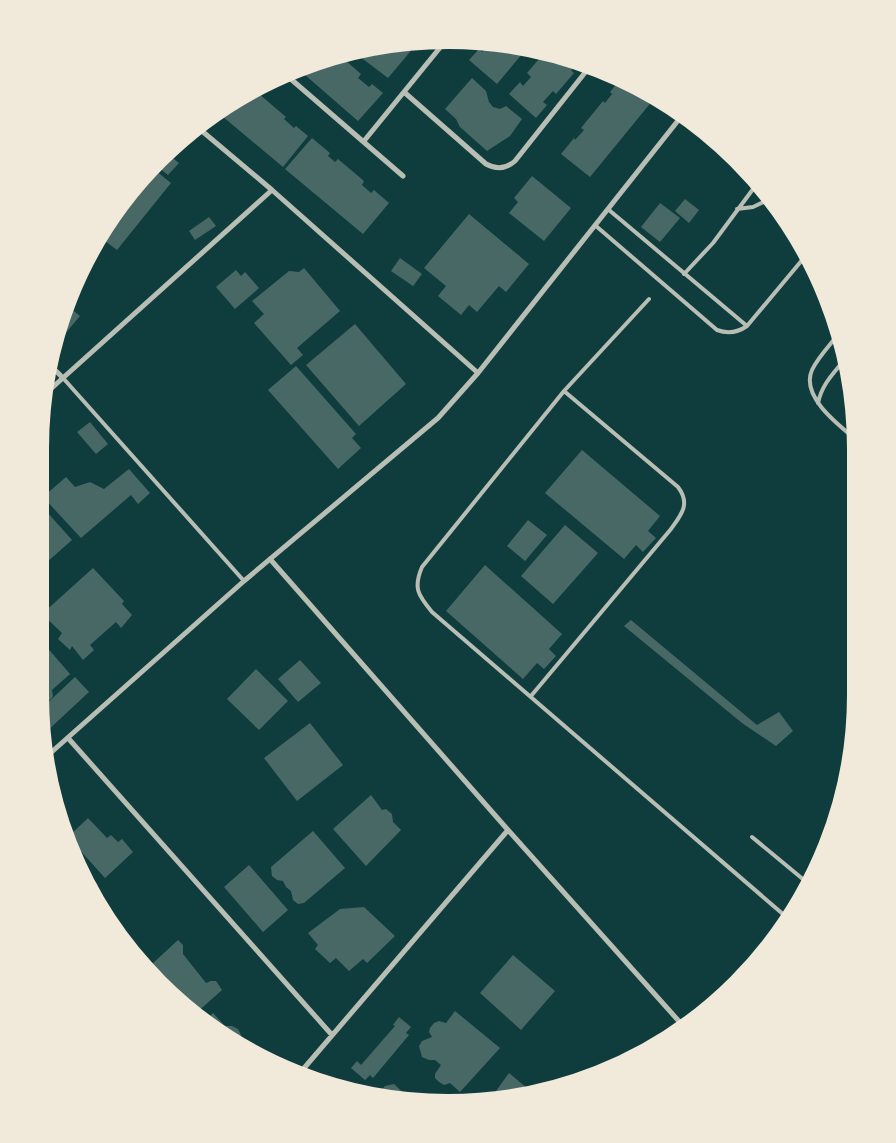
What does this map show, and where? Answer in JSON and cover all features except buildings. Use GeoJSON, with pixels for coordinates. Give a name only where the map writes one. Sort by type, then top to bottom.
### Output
{"type":"FeatureCollection","features":[{"type":"Feature","properties":{"kind":"street"},"geometry":{"type":"LineString","coordinates":[[364,141],[441,46]]}},
{"type":"Feature","properties":{"kind":"street"},"geometry":{"type":"LineString","coordinates":[[404,92],[486,164],[491,167],[501,168],[515,161],[586,71]]}},
{"type":"Feature","properties":{"kind":"street"},"geometry":{"type":"LineString","coordinates":[[290,79],[403,176]]}},
{"type":"Feature","properties":{"kind":"street"},"geometry":{"type":"LineString","coordinates":[[51,753],[244,581],[438,418],[478,373],[679,119]]}},
{"type":"Feature","properties":{"kind":"street"},"geometry":{"type":"LineString","coordinates":[[201,130],[272,190],[478,373]]}},
{"type":"Feature","properties":{"kind":"street"},"geometry":{"type":"LineString","coordinates":[[51,388],[272,190]]}},
{"type":"Feature","properties":{"kind":"street"},"geometry":{"type":"LineString","coordinates":[[54,369],[62,378]]}},
{"type":"Feature","properties":{"kind":"street"},"geometry":{"type":"LineString","coordinates":[[270,559],[680,1023]]}},
{"type":"Feature","properties":{"kind":"street"},"geometry":{"type":"LineString","coordinates":[[68,738],[332,1035]]}},
{"type":"Feature","properties":{"kind":"street"},"geometry":{"type":"LineString","coordinates":[[303,1069],[508,830]]}},
{"type":"Feature","properties":{"kind":"lane"},"geometry":{"type":"LineString","coordinates":[[684,274],[714,243],[754,188]]}},
{"type":"Feature","properties":{"kind":"lane"},"geometry":{"type":"LineString","coordinates":[[737,209],[753,207],[765,201]]}},
{"type":"Feature","properties":{"kind":"lane"},"geometry":{"type":"LineString","coordinates":[[608,210],[747,326]]}},
{"type":"Feature","properties":{"kind":"lane"},"geometry":{"type":"LineString","coordinates":[[596,226],[716,330],[723,332],[736,332],[747,326],[803,260]]}},
{"type":"Feature","properties":{"kind":"lane"},"geometry":{"type":"LineString","coordinates":[[649,299],[564,391],[422,567],[416,589],[421,599],[432,612],[785,914]]}},
{"type":"Feature","properties":{"kind":"lane"},"geometry":{"type":"LineString","coordinates":[[835,339],[813,368],[810,376],[810,385],[818,404],[849,434]]}},
{"type":"Feature","properties":{"kind":"lane"},"geometry":{"type":"LineString","coordinates":[[818,404],[825,384],[841,365]]}},
{"type":"Feature","properties":{"kind":"lane"},"geometry":{"type":"LineString","coordinates":[[62,378],[244,581]]}},
{"type":"Feature","properties":{"kind":"lane"},"geometry":{"type":"LineString","coordinates":[[531,696],[671,529],[681,514],[685,503],[683,494],[678,487],[564,391]]}},
{"type":"Feature","properties":{"kind":"lane"},"geometry":{"type":"LineString","coordinates":[[752,837],[804,880]]}}]}
